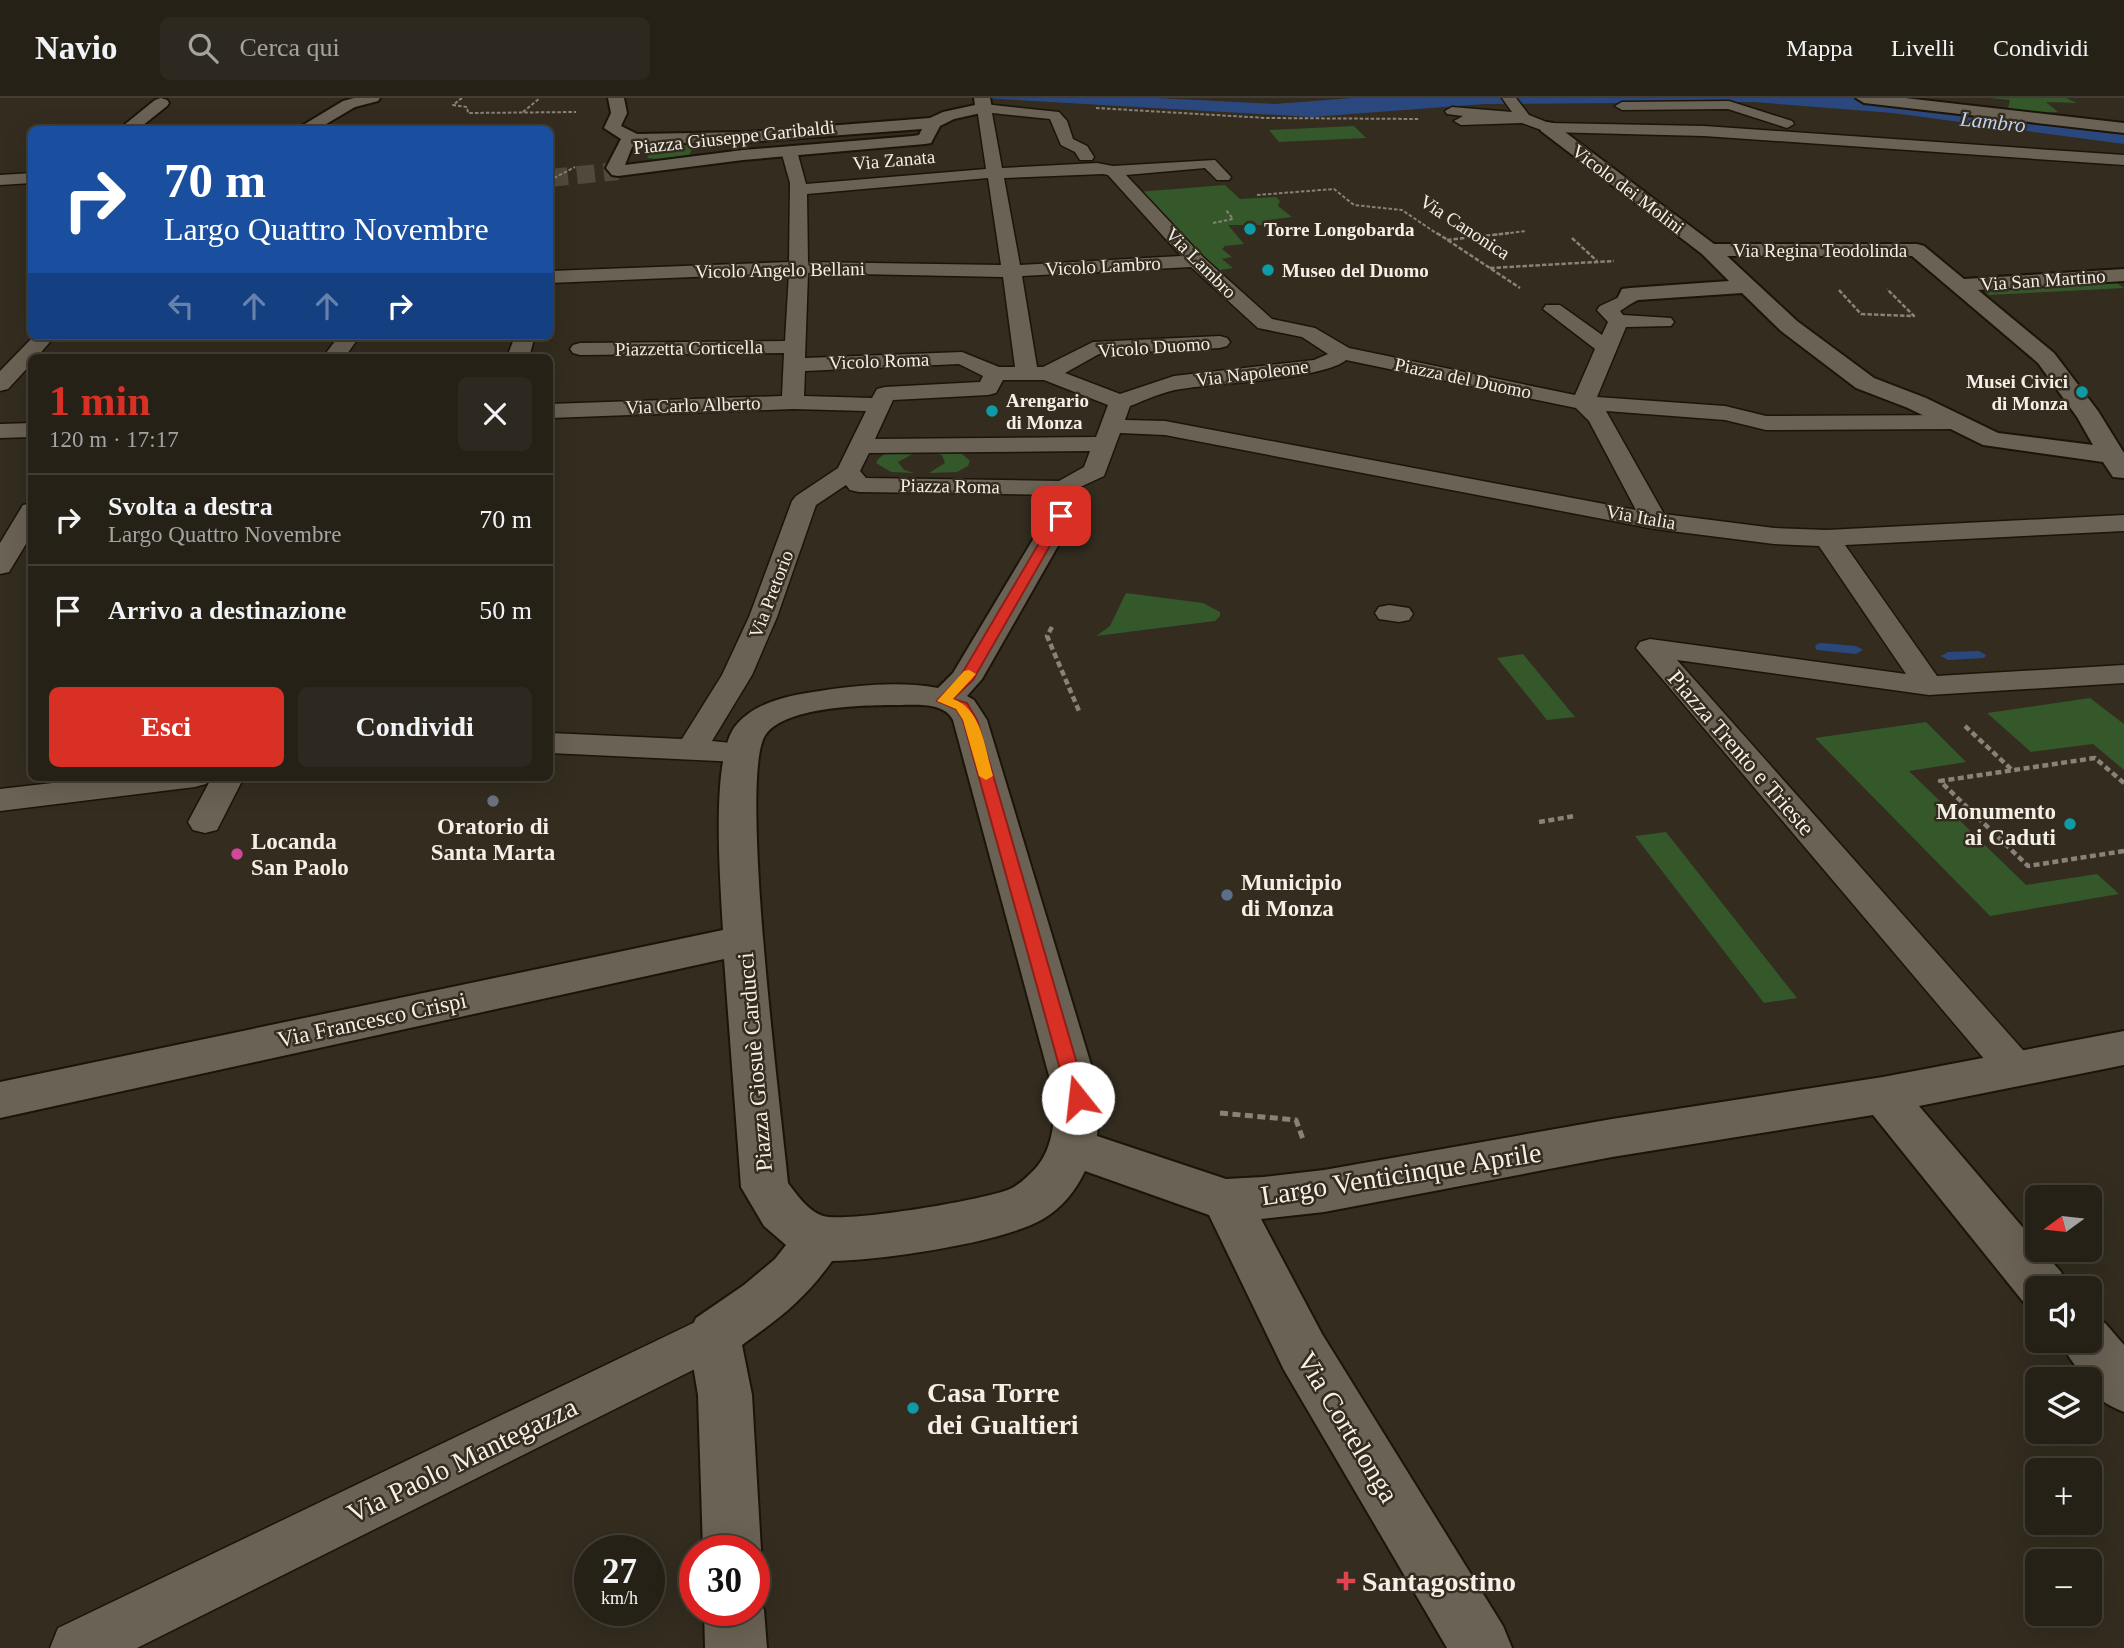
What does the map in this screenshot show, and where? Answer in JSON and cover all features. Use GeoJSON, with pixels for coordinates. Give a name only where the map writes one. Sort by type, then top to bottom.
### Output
{"type":"FeatureCollection","features":[{"type":"Feature","properties":{"kind":"street"},"geometry":{"type":"LineString","coordinates":[[310,126],[349,104],[372,98]]}},
{"type":"Feature","properties":{"kind":"street"},"geometry":{"type":"LineString","coordinates":[[1864,98],[2124,128]]}},
{"type":"Feature","properties":{"kind":"street"},"geometry":{"type":"LineString","coordinates":[[618,102],[619,116],[612,128],[634,139]]}},
{"type":"Feature","properties":{"kind":"street"},"geometry":{"type":"LineString","coordinates":[[983,102],[1010,271],[1033,367]]}},
{"type":"Feature","properties":{"kind":"street","name":"Piazza Giuseppe Garibaldi"},"geometry":{"type":"LineString","coordinates":[[933,123],[925,139],[914,141],[789,151],[618,171],[615,168],[625,144],[634,139],[778,136],[933,123],[983,102]]}},
{"type":"Feature","properties":{"kind":"street","name":"Via Lambro"},"geometry":{"type":"LineString","coordinates":[[983,102],[1054,115],[1060,121],[1066,142],[1081,149],[1265,324],[1308,332],[1321,342]]}},
{"type":"Feature","properties":{"kind":"street"},"geometry":{"type":"LineString","coordinates":[[131,126],[161,103]]}},
{"type":"Feature","properties":{"kind":"street"},"geometry":{"type":"LineString","coordinates":[[1611,106],[1729,105],[1838,141]]}},
{"type":"Feature","properties":{"kind":"street"},"geometry":{"type":"LineString","coordinates":[[1459,115],[1516,107],[1547,127],[1693,131],[2124,160]]}},
{"type":"Feature","properties":{"kind":"street","name":"Vicolo dei Molini"},"geometry":{"type":"LineString","coordinates":[[1547,127],[1709,250],[1789,326],[1865,383],[1917,403],[1992,440],[2117,465]]}},
{"type":"Feature","properties":{"kind":"street"},"geometry":{"type":"LineString","coordinates":[[789,151],[798,190],[800,227],[797,356],[793,402]]}},
{"type":"Feature","properties":{"kind":"street"},"geometry":{"type":"LineString","coordinates":[[1098,166],[1209,163],[1223,177]]}},
{"type":"Feature","properties":{"kind":"street","name":"Via Zanata"},"geometry":{"type":"LineString","coordinates":[[798,190],[1098,166]]}},
{"type":"Feature","properties":{"kind":"street"},"geometry":{"type":"LineString","coordinates":[[0,180],[28,178]]}},
{"type":"Feature","properties":{"kind":"street","name":"Via Regina Teodolinda"},"geometry":{"type":"LineString","coordinates":[[1709,250],[1917,250],[2046,358],[2089,416],[2117,465]]}},
{"type":"Feature","properties":{"kind":"street","name":"Vicolo Lambro"},"geometry":{"type":"LineString","coordinates":[[1010,271],[1196,261]]}},
{"type":"Feature","properties":{"kind":"street","name":"Vicolo Angelo Bellani"},"geometry":{"type":"LineString","coordinates":[[553,277],[799,267],[1010,271]]}},
{"type":"Feature","properties":{"kind":"street","name":"Via San Martino"},"geometry":{"type":"LineString","coordinates":[[1962,285],[2123,275]]}},
{"type":"Feature","properties":{"kind":"street"},"geometry":{"type":"LineString","coordinates":[[1664,322],[1618,321],[1607,310],[1628,299],[1630,294],[1747,286]]}},
{"type":"Feature","properties":{"kind":"street"},"geometry":{"type":"LineString","coordinates":[[1553,309],[1607,348]]}},
{"type":"Feature","properties":{"kind":"street"},"geometry":{"type":"LineString","coordinates":[[1618,321],[1607,348],[1591,410],[1655,521]]}},
{"type":"Feature","properties":{"kind":"street"},"geometry":{"type":"LineString","coordinates":[[28,354],[41,340]]}},
{"type":"Feature","properties":{"kind":"street","name":"Vicolo Duomo"},"geometry":{"type":"LineString","coordinates":[[1033,367],[1089,353],[1093,348],[1220,342]]}},
{"type":"Feature","properties":{"kind":"street","name":"Piazza del Duomo"},"geometry":{"type":"LineString","coordinates":[[1321,342],[1336,358],[1591,410],[1725,413],[1766,423],[1955,422]]}},
{"type":"Feature","properties":{"kind":"street","name":"Piazzetta Corticella"},"geometry":{"type":"LineString","coordinates":[[580,349],[797,356]]}},
{"type":"Feature","properties":{"kind":"street"},"geometry":{"type":"LineString","coordinates":[[0,384],[28,354]]}},
{"type":"Feature","properties":{"kind":"street","name":"Vicolo Roma"},"geometry":{"type":"LineString","coordinates":[[797,356],[962,358],[995,373]]}},
{"type":"Feature","properties":{"kind":"street","name":"Via Napoleone"},"geometry":{"type":"LineString","coordinates":[[1120,402],[1174,383],[1336,358]]}},
{"type":"Feature","properties":{"kind":"street"},"geometry":{"type":"LineString","coordinates":[[848,472],[885,394],[988,388],[995,373],[1033,367],[1120,402]]}},
{"type":"Feature","properties":{"kind":"street","name":"Via Carlo Alberto"},"geometry":{"type":"LineString","coordinates":[[553,411],[793,402],[881,405]]}},
{"type":"Feature","properties":{"kind":"street","name":"Piazza Roma"},"geometry":{"type":"LineString","coordinates":[[848,472],[859,485],[1062,502],[1095,471],[1120,402]]}},
{"type":"Feature","properties":{"kind":"street","name":"Piazza Roma"},"geometry":{"type":"LineString","coordinates":[[861,446],[1108,435],[1165,428]]}},
{"type":"Feature","properties":{"kind":"street","name":"Via Italia"},"geometry":{"type":"LineString","coordinates":[[1165,428],[1655,521],[1774,536],[1827,538],[2124,523]]}},
{"type":"Feature","properties":{"kind":"street"},"geometry":{"type":"LineString","coordinates":[[0,431],[28,430]]}},
{"type":"Feature","properties":{"kind":"street","name":"Via Pretorio"},"geometry":{"type":"LineString","coordinates":[[713,749],[732,684],[763,617],[806,501],[848,472]]}},
{"type":"Feature","properties":{"kind":"street"},"geometry":{"type":"LineString","coordinates":[[944,701],[966,680],[1062,502]]}},
{"type":"Feature","properties":{"kind":"street"},"geometry":{"type":"LineString","coordinates":[[0,566],[28,517]]}},
{"type":"Feature","properties":{"kind":"street"},"geometry":{"type":"LineString","coordinates":[[1827,538],[1888,623],[1928,686]]}},
{"type":"Feature","properties":{"kind":"street","name":"Piazza Trento e Trieste"},"geometry":{"type":"LineString","coordinates":[[2016,1069],[1650,648],[1928,686],[2124,674]]}},
{"type":"Feature","properties":{"kind":"street","name":"Piazza Giosuè Carducci"},"geometry":{"type":"LineString","coordinates":[[878,695],[915,696],[944,701],[962,706],[970,720],[1011,861],[1078,1098],[1073,1147],[1053,1182],[1021,1208],[867,1239],[820,1238],[785,1220],[765,1187],[737,840],[713,749],[746,733],[760,720],[780,710],[806,704],[878,695]]}},
{"type":"Feature","properties":{"kind":"street"},"geometry":{"type":"LineString","coordinates":[[553,743],[713,749]]}},
{"type":"Feature","properties":{"kind":"street"},"geometry":{"type":"LineString","coordinates":[[0,800],[161,781]]}},
{"type":"Feature","properties":{"kind":"street"},"geometry":{"type":"LineString","coordinates":[[205,822],[226,781]]}},
{"type":"Feature","properties":{"kind":"street","name":"Via Francesco Crispi"},"geometry":{"type":"LineString","coordinates":[[0,1100],[745,940]]}},
{"type":"Feature","properties":{"kind":"street"},"geometry":{"type":"LineString","coordinates":[[2033,1276],[1883,1095],[2124,1048]]}},
{"type":"Feature","properties":{"kind":"street","name":"Largo Venticinque Aprile"},"geometry":{"type":"LineString","coordinates":[[1073,1147],[1226,1200],[1324,1191],[1612,1138],[1883,1095]]}},
{"type":"Feature","properties":{"kind":"street","name":"Via Cortelonga"},"geometry":{"type":"LineString","coordinates":[[1226,1200],[1303,1352],[1481,1648]]}},
{"type":"Feature","properties":{"kind":"street","name":"Via Paolo Mantegazza"},"geometry":{"type":"LineString","coordinates":[[78,1648],[714,1335],[762,1302],[793,1275],[820,1238]]}},
{"type":"Feature","properties":{"kind":"street"},"geometry":{"type":"LineString","coordinates":[[714,1335],[725,1395],[731,1535]]}},
{"type":"Feature","properties":{"kind":"street"},"geometry":{"type":"LineString","coordinates":[[2097,1353],[2124,1386]]}},
{"type":"Feature","properties":{"kind":"street"},"geometry":{"type":"LineString","coordinates":[[735,1626],[736,1648]]}},
{"type":"Feature","properties":{"kind":"path"},"geometry":{"type":"LineString","coordinates":[[462,98],[453,105],[467,107],[468,113],[584,112]]}},
{"type":"Feature","properties":{"kind":"path"},"geometry":{"type":"LineString","coordinates":[[523,113],[540,98]]}},
{"type":"Feature","properties":{"kind":"path"},"geometry":{"type":"LineString","coordinates":[[1093,108],[1266,118],[1459,115]]}},
{"type":"Feature","properties":{"kind":"path","name":"Via Canonica"},"geometry":{"type":"LineString","coordinates":[[1223,177],[1243,196],[1334,189],[1354,205],[1402,210],[1553,309]]}},
{"type":"Feature","properties":{"kind":"path"},"geometry":{"type":"LineString","coordinates":[[1446,240],[1526,231]]}},
{"type":"Feature","properties":{"kind":"path"},"geometry":{"type":"LineString","coordinates":[[1572,238],[1597,261]]}},
{"type":"Feature","properties":{"kind":"path"},"geometry":{"type":"LineString","coordinates":[[1489,268],[1616,261]]}},
{"type":"Feature","properties":{"kind":"path"},"geometry":{"type":"LineString","coordinates":[[1839,290],[1861,314],[1914,316],[1886,288]]}},
{"type":"Feature","properties":{"kind":"path"},"geometry":{"type":"LineString","coordinates":[[1053,624],[1047,636],[1079,711]]}},
{"type":"Feature","properties":{"kind":"path"},"geometry":{"type":"LineString","coordinates":[[1956,718],[2013,770]]}},
{"type":"Feature","properties":{"kind":"path"},"geometry":{"type":"LineString","coordinates":[[2124,783],[2095,758],[1940,781],[2028,866],[2124,851]]}},
{"type":"Feature","properties":{"kind":"path"},"geometry":{"type":"LineString","coordinates":[[1539,822],[1575,816]]}},
{"type":"Feature","properties":{"kind":"path"},"geometry":{"type":"LineString","coordinates":[[1220,1113],[1296,1120],[1324,1191]]}},
{"type":"Feature","properties":{"kind":"green space"},"geometry":{"type":"Polygon","coordinates":[[[1990,98],[2066,98],[2077,103],[2046,102],[2058,112],[2041,113],[2046,116],[2007,112],[2010,100],[1990,98]]]}},
{"type":"Feature","properties":{"kind":"green space"},"geometry":{"type":"Polygon","coordinates":[[[1354,126],[1366,138],[1279,142],[1269,130],[1354,126]]]}},
{"type":"Feature","properties":{"kind":"green space"},"geometry":{"type":"Polygon","coordinates":[[[654,147],[693,147],[689,155],[647,158],[654,147]]]}},
{"type":"Feature","properties":{"kind":"green space"},"geometry":{"type":"Polygon","coordinates":[[[1225,185],[1240,199],[1276,197],[1280,201],[1278,206],[1292,217],[1267,220],[1264,225],[1228,225],[1244,244],[1225,246],[1222,249],[1232,257],[1222,259],[1233,268],[1213,271],[1137,192],[1225,185]]]}},
{"type":"Feature","properties":{"kind":"green space"},"geometry":{"type":"Polygon","coordinates":[[[2110,278],[2124,288],[1989,295],[1980,286],[2110,278]]]}},
{"type":"Feature","properties":{"kind":"green space"},"geometry":{"type":"Polygon","coordinates":[[[918,451],[898,462],[904,470],[914,473],[891,472],[876,463],[879,458],[889,453],[918,451]]]}},
{"type":"Feature","properties":{"kind":"green space"},"geometry":{"type":"Polygon","coordinates":[[[929,452],[962,454],[970,461],[968,466],[957,472],[929,473],[945,463],[942,455],[929,452]]]}},
{"type":"Feature","properties":{"kind":"green space"},"geometry":{"type":"Polygon","coordinates":[[[1126,593],[1203,603],[1220,612],[1220,616],[1215,621],[1096,636],[1110,626],[1126,593]]]}},
{"type":"Feature","properties":{"kind":"green space"},"geometry":{"type":"Polygon","coordinates":[[[1523,654],[1575,717],[1547,720],[1497,658],[1523,654]]]}},
{"type":"Feature","properties":{"kind":"green space"},"geometry":{"type":"Polygon","coordinates":[[[2090,698],[2124,724],[2124,770],[2093,744],[2031,752],[1987,713],[2090,698]]]}},
{"type":"Feature","properties":{"kind":"green space"},"geometry":{"type":"Polygon","coordinates":[[[1926,722],[1966,762],[1909,771],[2026,885],[2097,874],[2119,894],[1990,916],[1815,738],[1926,722]]]}},
{"type":"Feature","properties":{"kind":"green space"},"geometry":{"type":"Polygon","coordinates":[[[1666,832],[1797,998],[1764,1003],[1635,836],[1666,832]]]}},
{"type":"Feature","properties":{"kind":"water","name":"Lambro"},"geometry":{"type":"Polygon","coordinates":[[[981,98],[1156,98],[1275,104],[1352,98],[1858,98],[2124,130],[2124,144],[1893,113],[1754,102],[1484,104],[1312,117],[981,98]]]}},
{"type":"Feature","properties":{"kind":"waterway"},"geometry":{"type":"LineString","coordinates":[[1822,647],[1856,650]]}},
{"type":"Feature","properties":{"kind":"waterway"},"geometry":{"type":"LineString","coordinates":[[1948,656],[1979,655]]}},
{"type":"Feature","properties":{"kind":"tunnel"},"geometry":{"type":"LineString","coordinates":[[553,178],[618,171]]}},
{"type":"Feature","properties":{"kind":"slow traffic"},"geometry":{"type":"LineString","coordinates":[[969,674],[944,701],[962,706],[970,720],[986,776]]}},
{"type":"Feature","properties":{"kind":"place","name":"Torre Longobarda"},"geometry":{"type":"Point","coordinates":[1250,229]}},
{"type":"Feature","properties":{"kind":"place","name":"Museo del Duomo"},"geometry":{"type":"Point","coordinates":[1268,270]}},
{"type":"Feature","properties":{"kind":"place","name":"Musei Civici di Monza"},"geometry":{"type":"Point","coordinates":[2082,392]}},
{"type":"Feature","properties":{"kind":"place","name":"Arengario di Monza"},"geometry":{"type":"Point","coordinates":[992,411]}},
{"type":"Feature","properties":{"kind":"place","name":"Oratorio di Santa Marta"},"geometry":{"type":"Point","coordinates":[493,801]}},
{"type":"Feature","properties":{"kind":"place","name":"Monumento ai Caduti"},"geometry":{"type":"Point","coordinates":[2070,824]}},
{"type":"Feature","properties":{"kind":"place","name":"Locanda San Paolo"},"geometry":{"type":"Point","coordinates":[237,854]}},
{"type":"Feature","properties":{"kind":"place","name":"Municipio di Monza"},"geometry":{"type":"Point","coordinates":[1227,895]}},
{"type":"Feature","properties":{"kind":"place","name":"Casa Torre dei Gualtieri"},"geometry":{"type":"Point","coordinates":[913,1408]}},
{"type":"Feature","properties":{"kind":"place","name":"Santagostino"},"geometry":{"type":"Point","coordinates":[1346,1581]}},
{"type":"Feature","properties":{"kind":"route"},"geometry":{"type":"LineString","coordinates":[[1061,516],[966,680],[944,701],[962,706],[970,720],[1078,1098]]}}]}
